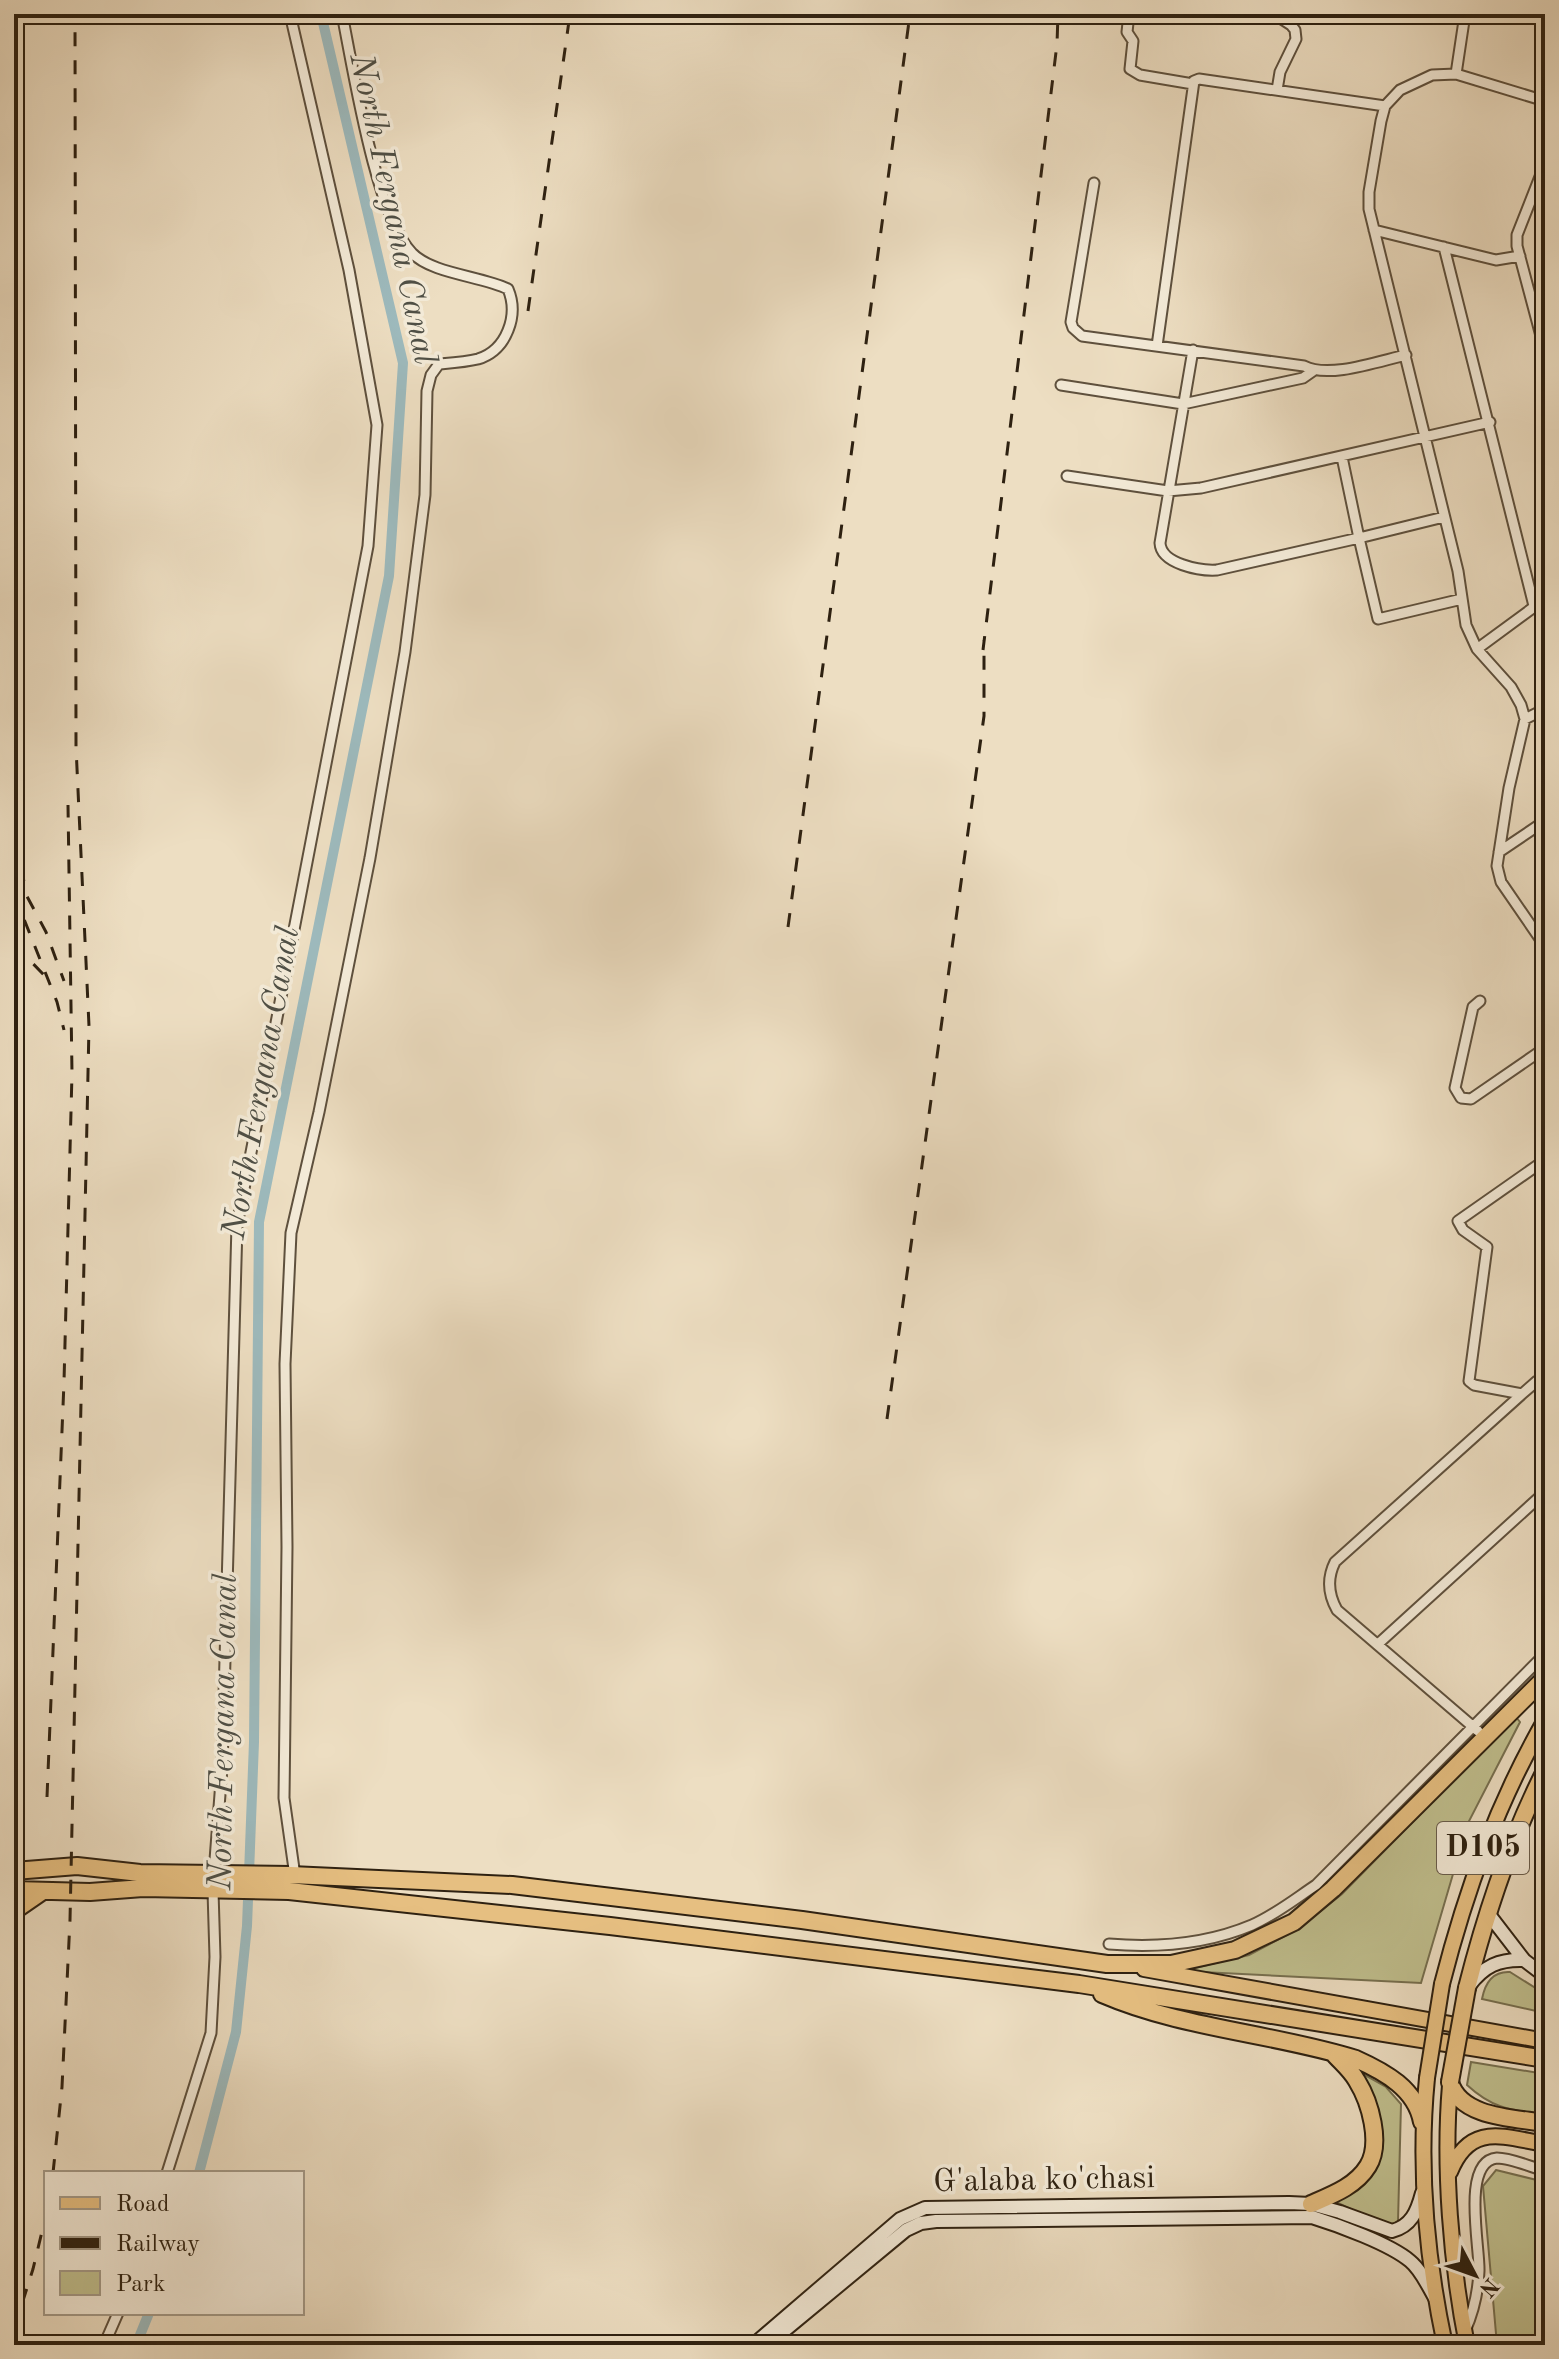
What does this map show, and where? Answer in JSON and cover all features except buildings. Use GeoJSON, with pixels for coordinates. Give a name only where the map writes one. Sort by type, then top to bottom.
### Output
{"type":"FeatureCollection","features":[{"type":"Feature","properties":{"kind":"highway"},"geometry":{"type":"LineString","coordinates":[[14,1890],[90,1892],[143,1888],[216,1891],[292,1881],[512,1885],[787,1918],[1107,1964],[1171,1964],[1235,1950],[1294,1922],[1333,1889],[1479,1732],[1545,1678]]}},
{"type":"Feature","properties":{"kind":"highway","name":"D105"},"geometry":{"type":"LineString","coordinates":[[1450,2084],[1467,1988],[1487,1912],[1522,1817],[1545,1771]]}},
{"type":"Feature","properties":{"kind":"highway"},"geometry":{"type":"LineString","coordinates":[[14,1871],[77,1866],[140,1873],[217,1873],[292,1881],[610,1926],[1079,1984],[1545,2059]]}},
{"type":"Feature","properties":{"kind":"highway"},"geometry":{"type":"LineString","coordinates":[[14,1911],[43,1891]]}},
{"type":"Feature","properties":{"kind":"highway"},"geometry":{"type":"LineString","coordinates":[[1079,1984],[1136,2008],[1356,2059],[1388,2076],[1411,2095],[1419,2108],[1422,2122]]}},
{"type":"Feature","properties":{"kind":"highway"},"geometry":{"type":"LineString","coordinates":[[1311,2204],[1348,2186],[1368,2166],[1373,2153],[1371,2120],[1364,2096],[1352,2073],[1331,2052]]}},
{"type":"Feature","properties":{"kind":"highway"},"geometry":{"type":"LineString","coordinates":[[1450,2084],[1465,2102],[1479,2111],[1545,2123]]}},
{"type":"Feature","properties":{"kind":"main road","name":"D105"},"geometry":{"type":"LineString","coordinates":[[1445,2345],[1435,2298],[1422,2193],[1422,2122],[1442,1984],[1463,1905],[1490,1828],[1545,1720]]}},
{"type":"Feature","properties":{"kind":"main road"},"geometry":{"type":"LineString","coordinates":[[1487,1912],[1524,1960],[1545,1976]]}},
{"type":"Feature","properties":{"kind":"main road"},"geometry":{"type":"LineString","coordinates":[[1467,1988],[1487,1967],[1501,1961],[1524,1960]]}},
{"type":"Feature","properties":{"kind":"main road"},"geometry":{"type":"LineString","coordinates":[[1107,1964],[1545,2041]]}},
{"type":"Feature","properties":{"kind":"main road","name":"D105"},"geometry":{"type":"LineString","coordinates":[[1450,2084],[1447,2132],[1449,2176],[1466,2338]]}},
{"type":"Feature","properties":{"kind":"main road"},"geometry":{"type":"LineString","coordinates":[[1449,2176],[1460,2153],[1481,2136],[1494,2135],[1545,2144]]}},
{"type":"Feature","properties":{"kind":"main road"},"geometry":{"type":"LineString","coordinates":[[1288,2210],[1311,2204],[1394,2231],[1408,2224],[1422,2193]]}},
{"type":"Feature","properties":{"kind":"main road"},"geometry":{"type":"LineString","coordinates":[[1036,2220],[1039,2205]]}},
{"type":"Feature","properties":{"kind":"main road","name":"G'alaba ko'chasi"},"geometry":{"type":"LineString","coordinates":[[753,2345],[911,2212],[925,2208],[1039,2205],[1288,2210]]}},
{"type":"Feature","properties":{"kind":"main road"},"geometry":{"type":"LineString","coordinates":[[1288,2210],[1343,2226],[1413,2263],[1435,2298]]}},
{"type":"Feature","properties":{"kind":"main road","name":"G'alaba ko'chasi"},"geometry":{"type":"LineString","coordinates":[[767,2345],[906,2230],[921,2223],[1288,2210]]}},
{"type":"Feature","properties":{"kind":"main road"},"geometry":{"type":"LineString","coordinates":[[1388,2249],[1394,2249],[1400,2243],[1394,2231]]}},
{"type":"Feature","properties":{"kind":"street"},"geometry":{"type":"LineString","coordinates":[[217,1873],[237,1225],[368,546],[377,425],[349,270],[290,14]]}},
{"type":"Feature","properties":{"kind":"street"},"geometry":{"type":"LineString","coordinates":[[292,1881],[284,1798],[287,1559],[285,1364],[291,1233],[319,1112],[367,873],[405,652],[425,495],[427,391],[431,375],[439,364],[478,359],[502,341],[510,325],[514,303],[508,289],[489,280],[432,265],[412,254],[395,226],[381,189],[342,14]]}},
{"type":"Feature","properties":{"kind":"street"},"geometry":{"type":"LineString","coordinates":[[1129,14],[1127,32],[1133,41],[1130,69],[1140,75],[1193,84]]}},
{"type":"Feature","properties":{"kind":"street"},"geometry":{"type":"LineString","coordinates":[[1274,14],[1295,30],[1296,39],[1280,72],[1277,90]]}},
{"type":"Feature","properties":{"kind":"street"},"geometry":{"type":"LineString","coordinates":[[1456,74],[1465,14]]}},
{"type":"Feature","properties":{"kind":"street"},"geometry":{"type":"LineString","coordinates":[[1543,940],[1501,882],[1497,866],[1525,719],[1511,687],[1477,649],[1466,625],[1458,571],[1374,230],[1369,192],[1385,106],[1400,90],[1432,75],[1456,74],[1545,101]]}},
{"type":"Feature","properties":{"kind":"street"},"geometry":{"type":"LineString","coordinates":[[1157,346],[1193,84],[1199,79],[1385,106]]}},
{"type":"Feature","properties":{"kind":"street"},"geometry":{"type":"LineString","coordinates":[[1545,164],[1540,189],[1517,235],[1545,351]]}},
{"type":"Feature","properties":{"kind":"street"},"geometry":{"type":"LineString","coordinates":[[1094,183],[1072,314],[1073,328],[1087,338],[1304,366],[1313,371]]}},
{"type":"Feature","properties":{"kind":"street"},"geometry":{"type":"LineString","coordinates":[[1374,230],[1496,260],[1520,256]]}},
{"type":"Feature","properties":{"kind":"street"},"geometry":{"type":"LineString","coordinates":[[1444,247],[1534,606]]}},
{"type":"Feature","properties":{"kind":"street"},"geometry":{"type":"LineString","coordinates":[[1193,350],[1159,549],[1168,558],[1203,571],[1217,570],[1444,517]]}},
{"type":"Feature","properties":{"kind":"street"},"geometry":{"type":"LineString","coordinates":[[1061,385],[1183,404],[1303,378],[1313,371],[1354,367],[1406,355]]}},
{"type":"Feature","properties":{"kind":"street"},"geometry":{"type":"LineString","coordinates":[[1067,476],[1168,491],[1201,488],[1490,422]]}},
{"type":"Feature","properties":{"kind":"street"},"geometry":{"type":"LineString","coordinates":[[1342,457],[1378,619],[1462,599]]}},
{"type":"Feature","properties":{"kind":"street"},"geometry":{"type":"LineString","coordinates":[[1477,649],[1545,599]]}},
{"type":"Feature","properties":{"kind":"street"},"geometry":{"type":"LineString","coordinates":[[1525,719],[1545,709]]}},
{"type":"Feature","properties":{"kind":"street"},"geometry":{"type":"LineString","coordinates":[[1499,852],[1545,821]]}},
{"type":"Feature","properties":{"kind":"street"},"geometry":{"type":"LineString","coordinates":[[1480,1001],[1473,1007],[1455,1088],[1461,1098],[1471,1099],[1545,1048]]}},
{"type":"Feature","properties":{"kind":"street"},"geometry":{"type":"LineString","coordinates":[[1522,1394],[1474,1385],[1469,1381],[1487,1247],[1463,1230],[1458,1221],[1545,1160]]}},
{"type":"Feature","properties":{"kind":"street"},"geometry":{"type":"LineString","coordinates":[[1479,1732],[1337,1610],[1329,1587],[1330,1571],[1335,1562],[1522,1394],[1537,1381],[1545,1381]]}},
{"type":"Feature","properties":{"kind":"street"},"geometry":{"type":"LineString","coordinates":[[1378,1644],[1545,1492]]}},
{"type":"Feature","properties":{"kind":"street"},"geometry":{"type":"LineString","coordinates":[[1109,1944],[1147,1947],[1205,1940],[1251,1925],[1280,1910],[1316,1885],[1479,1732],[1545,1654]]}},
{"type":"Feature","properties":{"kind":"street"},"geometry":{"type":"LineString","coordinates":[[168,2171],[211,2033],[216,1891]]}},
{"type":"Feature","properties":{"kind":"street"},"geometry":{"type":"LineString","coordinates":[[1466,2338],[1476,2308],[1479,2274],[1473,2198],[1479,2170],[1486,2162],[1498,2158],[1545,2171]]}},
{"type":"Feature","properties":{"kind":"street"},"geometry":{"type":"LineString","coordinates":[[104,2345],[117,2315]]}},
{"type":"Feature","properties":{"kind":"green space"},"geometry":{"type":"Polygon","coordinates":[[[1516,1717],[1520,1722],[1468,1823],[1421,1983],[1182,1971],[1249,1955],[1298,1929],[1342,1894],[1516,1717]]]}},
{"type":"Feature","properties":{"kind":"green space"},"geometry":{"type":"Polygon","coordinates":[[[1510,1972],[1545,1994],[1545,2013],[1482,1999],[1491,1979],[1510,1972]]]}},
{"type":"Feature","properties":{"kind":"green space"},"geometry":{"type":"Polygon","coordinates":[[[1471,2062],[1545,2074],[1545,2115],[1503,2107],[1476,2093],[1467,2085],[1471,2062]]]}},
{"type":"Feature","properties":{"kind":"green space"},"geometry":{"type":"Polygon","coordinates":[[[1361,2073],[1386,2087],[1401,2104],[1398,2222],[1386,2226],[1336,2202],[1356,2190],[1372,2175],[1382,2151],[1377,2110],[1361,2073]]]}},
{"type":"Feature","properties":{"kind":"green space"},"geometry":{"type":"Polygon","coordinates":[[[1496,2170],[1545,2182],[1545,2345],[1497,2345],[1483,2186],[1496,2170]]]}},
{"type":"Feature","properties":{"kind":"waterway","name":"North Fergana Canal"},"geometry":{"type":"LineString","coordinates":[[200,2171],[236,2032],[247,1926],[254,1742],[259,1222],[389,576],[403,363],[321,14]]}},
{"type":"Feature","properties":{"kind":"waterway","name":"North Fergana Canal"},"geometry":{"type":"LineString","coordinates":[[136,2345],[148,2315]]}},
{"type":"Feature","properties":{"kind":"railway"},"geometry":{"type":"LineString","coordinates":[[53,2171],[62,2087],[70,1920],[89,1026],[76,747],[75,14]]}},
{"type":"Feature","properties":{"kind":"railway"},"geometry":{"type":"LineString","coordinates":[[528,311],[570,14]]}},
{"type":"Feature","properties":{"kind":"railway"},"geometry":{"type":"LineString","coordinates":[[788,927],[910,14]]}},
{"type":"Feature","properties":{"kind":"railway"},"geometry":{"type":"LineString","coordinates":[[983,650],[1057,44],[1058,14]]}},
{"type":"Feature","properties":{"kind":"railway"},"geometry":{"type":"LineString","coordinates":[[887,1419],[984,716],[984,640]]}},
{"type":"Feature","properties":{"kind":"railway"},"geometry":{"type":"LineString","coordinates":[[47,1797],[64,1382],[72,1073],[68,805]]}},
{"type":"Feature","properties":{"kind":"railway"},"geometry":{"type":"LineString","coordinates":[[14,854],[24,881]]}},
{"type":"Feature","properties":{"kind":"railway"},"geometry":{"type":"LineString","coordinates":[[14,872],[46,932],[64,981]]}},
{"type":"Feature","properties":{"kind":"railway"},"geometry":{"type":"LineString","coordinates":[[14,894],[57,1002],[64,1030]]}},
{"type":"Feature","properties":{"kind":"railway"},"geometry":{"type":"LineString","coordinates":[[14,944],[44,975]]}},
{"type":"Feature","properties":{"kind":"railway"},"geometry":{"type":"LineString","coordinates":[[14,2329],[44,2223]]}}]}
